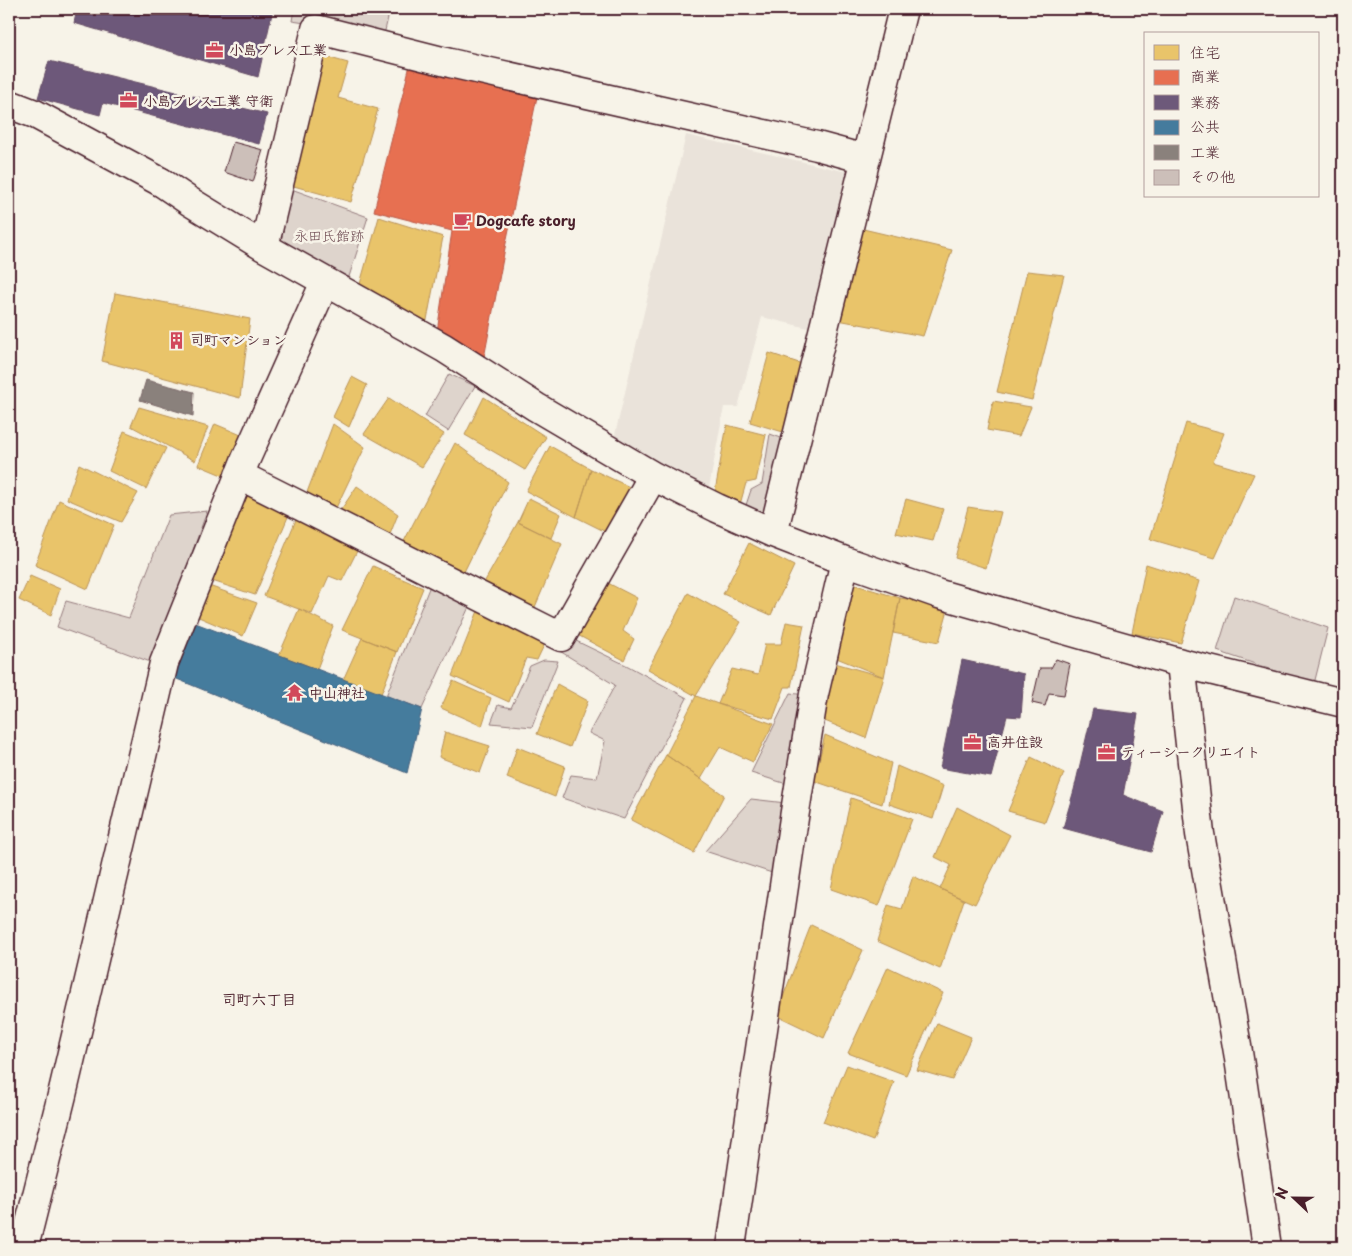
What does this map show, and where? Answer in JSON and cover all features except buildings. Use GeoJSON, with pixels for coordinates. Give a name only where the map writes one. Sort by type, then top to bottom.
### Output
{"type":"FeatureCollection","features":[{"type":"Feature","properties":{"kind":"street"},"geometry":{"type":"LineString","coordinates":[[773,533],[903,9]]}},
{"type":"Feature","properties":{"kind":"street"},"geometry":{"type":"LineString","coordinates":[[264,247],[316,29],[450,63],[817,146],[865,159]]}},
{"type":"Feature","properties":{"kind":"street"},"geometry":{"type":"LineString","coordinates":[[9,104],[35,114],[161,182],[188,201],[264,247],[444,348],[536,407],[653,476],[717,508],[773,533],[845,561],[939,594],[1181,662],[1343,702]]}},
{"type":"Feature","properties":{"kind":"street"},"geometry":{"type":"LineString","coordinates":[[24,1247],[62,1095],[164,663],[239,475],[325,282]]}},
{"type":"Feature","properties":{"kind":"street"},"geometry":{"type":"LineString","coordinates":[[239,475],[561,637],[653,476]]}},
{"type":"Feature","properties":{"kind":"street"},"geometry":{"type":"LineString","coordinates":[[731,1247],[812,704],[845,561]]}},
{"type":"Feature","properties":{"kind":"street"},"geometry":{"type":"LineString","coordinates":[[1181,662],[1200,834],[1238,1052],[1267,1247]]}},
{"type":"Feature","properties":{"kind":"shaded area"},"geometry":{"type":"Polygon","coordinates":[[[686,135],[847,172],[812,329],[762,317],[738,407],[724,407],[709,488],[613,443],[686,135]]]}},
{"type":"Feature","properties":{"kind":"green space"},"geometry":{"type":"Polygon","coordinates":[[[294,9],[390,9],[384,35],[292,21],[294,9]]]}},
{"type":"Feature","properties":{"kind":"green space","name":"永田氏館跡"},"geometry":{"type":"Polygon","coordinates":[[[286,187],[368,217],[347,283],[274,239],[286,187]]]}},
{"type":"Feature","properties":{"kind":"green space"},"geometry":{"type":"Polygon","coordinates":[[[449,374],[475,386],[448,431],[425,416],[449,374]]]}},
{"type":"Feature","properties":{"kind":"green space"},"geometry":{"type":"Polygon","coordinates":[[[770,434],[784,439],[765,520],[744,511],[751,490],[762,484],[770,434]]]}},
{"type":"Feature","properties":{"kind":"green space"},"geometry":{"type":"Polygon","coordinates":[[[207,511],[153,663],[57,627],[66,601],[129,618],[169,515],[207,511]]]}},
{"type":"Feature","properties":{"kind":"green space"},"geometry":{"type":"Polygon","coordinates":[[[435,573],[475,594],[422,709],[386,696],[435,573]]]}},
{"type":"Feature","properties":{"kind":"green space"},"geometry":{"type":"Polygon","coordinates":[[[1234,596],[1328,628],[1314,684],[1217,651],[1234,596]]]}},
{"type":"Feature","properties":{"kind":"green space"},"geometry":{"type":"Polygon","coordinates":[[[572,639],[628,666],[687,698],[624,819],[562,798],[571,775],[597,778],[605,741],[589,733],[615,685],[558,650],[572,639]]]}},
{"type":"Feature","properties":{"kind":"green space"},"geometry":{"type":"Polygon","coordinates":[[[544,660],[558,661],[532,727],[491,723],[498,705],[511,708],[530,666],[544,660]]]}},
{"type":"Feature","properties":{"kind":"green space"},"geometry":{"type":"Polygon","coordinates":[[[790,693],[805,695],[790,785],[751,773],[790,693]]]}},
{"type":"Feature","properties":{"kind":"green space"},"geometry":{"type":"Polygon","coordinates":[[[751,799],[786,803],[772,873],[705,851],[751,799]]]}},
{"type":"Feature","properties":{"kind":"place","name":"小島プレス工業"},"geometry":{"type":"Point","coordinates":[215,50]}},
{"type":"Feature","properties":{"kind":"place","name":"小島プレス工業 守衛"},"geometry":{"type":"Point","coordinates":[129,101]}},
{"type":"Feature","properties":{"kind":"place","name":"Dogcafe story"},"geometry":{"type":"Point","coordinates":[462,221]}},
{"type":"Feature","properties":{"kind":"place","name":"司町マンション"},"geometry":{"type":"Point","coordinates":[176,340]}},
{"type":"Feature","properties":{"kind":"place","name":"中山神社"},"geometry":{"type":"Point","coordinates":[295,693]}},
{"type":"Feature","properties":{"kind":"place","name":"高井住設"},"geometry":{"type":"Point","coordinates":[973,742]}},
{"type":"Feature","properties":{"kind":"place","name":"ティーシークリエイト"},"geometry":{"type":"Point","coordinates":[1107,752]}},
{"type":"Feature","properties":{"kind":"district","name":"司町六丁目"},"geometry":{"type":"Point","coordinates":[259,1000]}}]}
